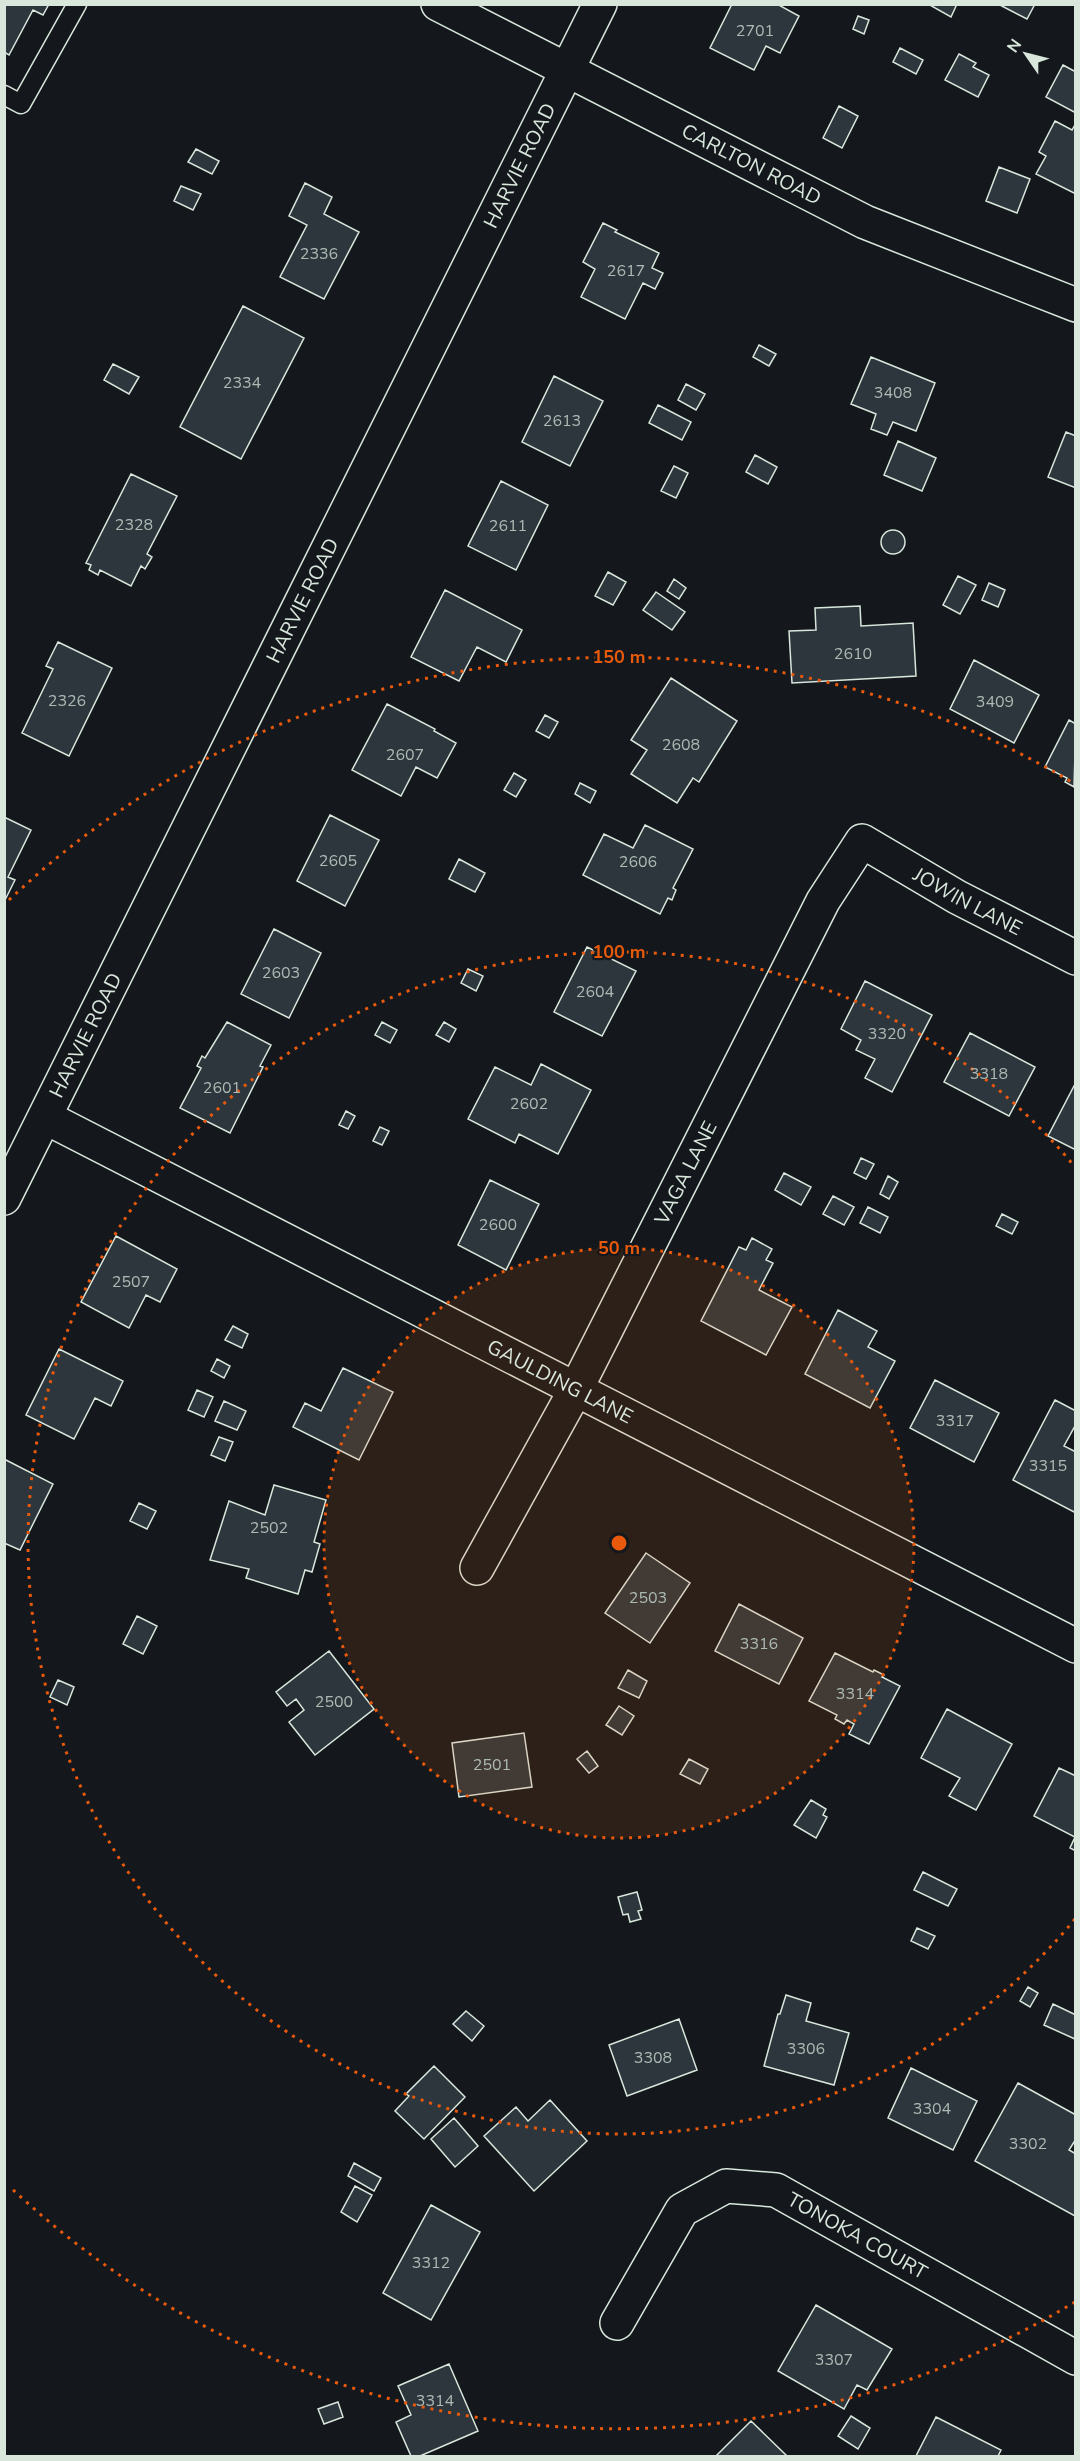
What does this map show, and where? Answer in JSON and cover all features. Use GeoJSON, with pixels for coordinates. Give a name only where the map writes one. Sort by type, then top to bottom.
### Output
{"type":"FeatureCollection","features":[{"type":"Feature","properties":{"kind":"street","name":"CARLTON ROAD"},"geometry":{"type":"LineString","coordinates":[[438,4],[865,222],[1076,305]]}},
{"type":"Feature","properties":{"kind":"street","name":"HARVIE ROAD"},"geometry":{"type":"LineString","coordinates":[[4,1198],[600,4]]}},
{"type":"Feature","properties":{"kind":"street","name":"JOWIN LANE"},"geometry":{"type":"LineString","coordinates":[[862,841],[957,897],[1076,958]]}},
{"type":"Feature","properties":{"kind":"street","name":"VAGA LANE"},"geometry":{"type":"LineString","coordinates":[[477,1568],[576,1389],[823,901],[862,841]]}},
{"type":"Feature","properties":{"kind":"street","name":"GAULDING LANE"},"geometry":{"type":"LineString","coordinates":[[45,1117],[1076,1646]]}},
{"type":"Feature","properties":{"kind":"street","name":"TONOKA COURT"},"geometry":{"type":"LineString","coordinates":[[617,2323],[682,2210],[726,2186],[776,2190],[1076,2358]]}},
{"type":"Feature","properties":{"kind":"lane"},"geometry":{"type":"LineString","coordinates":[[4,95],[21,104],[77,4]]}},
{"type":"Feature","properties":{"kind":"building"},"geometry":{"type":"Polygon","coordinates":[[[4,4],[49,4],[43,15],[33,10],[9,55],[4,52],[4,4]]]}},
{"type":"Feature","properties":{"kind":"building"},"geometry":{"type":"Polygon","coordinates":[[[732,4],[777,4],[799,16],[780,53],[766,46],[754,70],[710,48],[732,4]]]}},
{"type":"Feature","properties":{"kind":"building"},"geometry":{"type":"Polygon","coordinates":[[[928,4],[957,4],[951,17],[928,4]]]}},
{"type":"Feature","properties":{"kind":"building"},"geometry":{"type":"Polygon","coordinates":[[[998,4],[1035,4],[1027,19],[998,4]]]}},
{"type":"Feature","properties":{"kind":"building"},"geometry":{"type":"Polygon","coordinates":[[[858,16],[869,20],[864,34],[853,29],[858,16]]]}},
{"type":"Feature","properties":{"kind":"building"},"geometry":{"type":"Polygon","coordinates":[[[900,48],[923,60],[916,74],[893,62],[900,48]]]}},
{"type":"Feature","properties":{"kind":"building"},"geometry":{"type":"Polygon","coordinates":[[[959,54],[976,63],[973,67],[989,75],[978,97],[945,80],[959,54]]]}},
{"type":"Feature","properties":{"kind":"building"},"geometry":{"type":"Polygon","coordinates":[[[1063,65],[1076,72],[1076,113],[1046,97],[1063,65]]]}},
{"type":"Feature","properties":{"kind":"building"},"geometry":{"type":"Polygon","coordinates":[[[839,106],[858,116],[842,148],[823,138],[839,106]]]}},
{"type":"Feature","properties":{"kind":"building"},"geometry":{"type":"Polygon","coordinates":[[[1055,121],[1072,130],[1076,123],[1076,194],[1036,174],[1046,156],[1039,152],[1055,121]]]}},
{"type":"Feature","properties":{"kind":"building"},"geometry":{"type":"Polygon","coordinates":[[[196,149],[219,161],[212,174],[188,162],[196,149]]]}},
{"type":"Feature","properties":{"kind":"building"},"geometry":{"type":"Polygon","coordinates":[[[999,167],[1030,179],[1017,213],[986,201],[999,167]]]}},
{"type":"Feature","properties":{"kind":"building"},"geometry":{"type":"Polygon","coordinates":[[[305,183],[332,197],[324,214],[359,232],[324,299],[280,277],[307,225],[289,216],[305,183]]]}},
{"type":"Feature","properties":{"kind":"building"},"geometry":{"type":"Polygon","coordinates":[[[181,186],[201,194],[193,210],[174,201],[181,186]]]}},
{"type":"Feature","properties":{"kind":"building"},"geometry":{"type":"Polygon","coordinates":[[[603,223],[617,230],[615,232],[659,253],[652,268],[663,273],[655,289],[643,283],[625,319],[581,297],[595,269],[583,262],[603,223]]]}},
{"type":"Feature","properties":{"kind":"building"},"geometry":{"type":"Polygon","coordinates":[[[243,306],[304,338],[241,459],[180,427],[243,306]]]}},
{"type":"Feature","properties":{"kind":"building"},"geometry":{"type":"Polygon","coordinates":[[[759,345],[776,354],[769,366],[753,357],[759,345]]]}},
{"type":"Feature","properties":{"kind":"building"},"geometry":{"type":"Polygon","coordinates":[[[871,357],[935,383],[916,431],[893,422],[887,435],[871,429],[876,414],[851,404],[871,357]]]}},
{"type":"Feature","properties":{"kind":"building"},"geometry":{"type":"Polygon","coordinates":[[[113,364],[139,377],[129,394],[104,380],[113,364]]]}},
{"type":"Feature","properties":{"kind":"building"},"geometry":{"type":"Polygon","coordinates":[[[554,376],[603,401],[570,466],[522,442],[554,376]]]}},
{"type":"Feature","properties":{"kind":"building"},"geometry":{"type":"Polygon","coordinates":[[[686,384],[705,394],[696,410],[678,400],[686,384]]]}},
{"type":"Feature","properties":{"kind":"building"},"geometry":{"type":"Polygon","coordinates":[[[658,405],[691,422],[682,440],[649,423],[658,405]]]}},
{"type":"Feature","properties":{"kind":"building"},"geometry":{"type":"Polygon","coordinates":[[[1066,432],[1076,436],[1076,488],[1048,477],[1066,432]]]}},
{"type":"Feature","properties":{"kind":"building"},"geometry":{"type":"Polygon","coordinates":[[[898,441],[936,458],[922,491],[884,475],[898,441]]]}},
{"type":"Feature","properties":{"kind":"building"},"geometry":{"type":"Polygon","coordinates":[[[755,455],[777,467],[768,484],[746,472],[755,455]]]}},
{"type":"Feature","properties":{"kind":"building"},"geometry":{"type":"Polygon","coordinates":[[[674,466],[688,473],[676,498],[661,491],[674,466]]]}},
{"type":"Feature","properties":{"kind":"building"},"geometry":{"type":"Polygon","coordinates":[[[131,474],[177,496],[147,554],[152,557],[145,569],[141,566],[131,586],[100,570],[98,575],[89,570],[91,565],[86,563],[131,474]]]}},
{"type":"Feature","properties":{"kind":"building"},"geometry":{"type":"Polygon","coordinates":[[[501,481],[548,505],[516,570],[468,546],[501,481]]]}},
{"type":"Feature","properties":{"kind":"building"},"geometry":{"type":"Polygon","coordinates":[[[893,530],[902,533],[905,542],[902,551],[893,554],[884,551],[881,542],[884,533],[893,530]]]}},
{"type":"Feature","properties":{"kind":"building"},"geometry":{"type":"Polygon","coordinates":[[[608,572],[626,582],[613,605],[595,596],[608,572]]]}},
{"type":"Feature","properties":{"kind":"building"},"geometry":{"type":"Polygon","coordinates":[[[958,576],[976,585],[960,614],[943,605],[958,576]]]}},
{"type":"Feature","properties":{"kind":"building"},"geometry":{"type":"Polygon","coordinates":[[[674,579],[686,588],[679,599],[667,591],[674,579]]]}},
{"type":"Feature","properties":{"kind":"building"},"geometry":{"type":"Polygon","coordinates":[[[989,583],[1005,590],[998,607],[982,600],[989,583]]]}},
{"type":"Feature","properties":{"kind":"building"},"geometry":{"type":"Polygon","coordinates":[[[445,590],[522,630],[506,662],[477,647],[459,681],[411,657],[445,590]]]}},
{"type":"Feature","properties":{"kind":"building"},"geometry":{"type":"Polygon","coordinates":[[[656,592],[685,612],[672,630],[643,610],[656,592]]]}},
{"type":"Feature","properties":{"kind":"building"},"geometry":{"type":"Polygon","coordinates":[[[860,606],[861,626],[913,623],[916,676],[792,683],[789,631],[816,630],[815,608],[860,606]]]}},
{"type":"Feature","properties":{"kind":"building"},"geometry":{"type":"Polygon","coordinates":[[[58,642],[112,668],[69,756],[22,733],[53,669],[46,666],[58,642]]]}},
{"type":"Feature","properties":{"kind":"building"},"geometry":{"type":"Polygon","coordinates":[[[974,660],[1039,695],[1014,743],[950,709],[974,660]]]}},
{"type":"Feature","properties":{"kind":"building"},"geometry":{"type":"Polygon","coordinates":[[[671,678],[737,721],[699,782],[693,778],[677,803],[631,774],[647,750],[631,740],[671,678]]]}},
{"type":"Feature","properties":{"kind":"building"},"geometry":{"type":"Polygon","coordinates":[[[387,704],[435,729],[434,731],[456,743],[437,778],[416,767],[401,796],[352,770],[387,704]]]}},
{"type":"Feature","properties":{"kind":"building"},"geometry":{"type":"Polygon","coordinates":[[[545,715],[558,722],[549,738],[536,731],[545,715]]]}},
{"type":"Feature","properties":{"kind":"building"},"geometry":{"type":"Polygon","coordinates":[[[1069,720],[1074,723],[1076,720],[1074,787],[1065,782],[1067,778],[1045,767],[1069,720]]]}},
{"type":"Feature","properties":{"kind":"building"},"geometry":{"type":"Polygon","coordinates":[[[514,773],[526,780],[516,797],[504,790],[514,773]]]}},
{"type":"Feature","properties":{"kind":"building"},"geometry":{"type":"Polygon","coordinates":[[[580,783],[596,791],[590,803],[575,794],[580,783]]]}},
{"type":"Feature","properties":{"kind":"building"},"geometry":{"type":"Polygon","coordinates":[[[330,815],[379,840],[345,906],[297,881],[330,815]]]}},
{"type":"Feature","properties":{"kind":"building"},"geometry":{"type":"Polygon","coordinates":[[[4,817],[31,830],[8,877],[15,880],[4,902],[4,817]]]}},
{"type":"Feature","properties":{"kind":"building"},"geometry":{"type":"Polygon","coordinates":[[[645,825],[693,849],[673,888],[676,890],[672,900],[668,898],[660,914],[583,875],[604,834],[633,848],[645,825]]]}},
{"type":"Feature","properties":{"kind":"building"},"geometry":{"type":"Polygon","coordinates":[[[459,859],[485,873],[475,892],[449,879],[459,859]]]}},
{"type":"Feature","properties":{"kind":"building"},"geometry":{"type":"Polygon","coordinates":[[[274,929],[321,953],[289,1018],[241,994],[274,929]]]}},
{"type":"Feature","properties":{"kind":"building"},"geometry":{"type":"Polygon","coordinates":[[[587,947],[636,971],[602,1036],[554,1012],[587,947]]]}},
{"type":"Feature","properties":{"kind":"building"},"geometry":{"type":"Polygon","coordinates":[[[468,969],[483,976],[476,991],[461,983],[468,969]]]}},
{"type":"Feature","properties":{"kind":"building"},"geometry":{"type":"Polygon","coordinates":[[[865,981],[932,1015],[892,1092],[865,1078],[875,1059],[856,1050],[861,1040],[841,1029],[865,981]]]}},
{"type":"Feature","properties":{"kind":"building"},"geometry":{"type":"Polygon","coordinates":[[[227,1022],[271,1045],[260,1066],[263,1067],[230,1133],[180,1108],[201,1068],[197,1066],[202,1056],[205,1058],[227,1022]]]}},
{"type":"Feature","properties":{"kind":"building"},"geometry":{"type":"Polygon","coordinates":[[[382,1022],[397,1030],[390,1043],[375,1035],[382,1022]]]}},
{"type":"Feature","properties":{"kind":"building"},"geometry":{"type":"Polygon","coordinates":[[[444,1022],[456,1029],[449,1042],[436,1035],[444,1022]]]}},
{"type":"Feature","properties":{"kind":"building"},"geometry":{"type":"Polygon","coordinates":[[[970,1033],[1035,1067],[1009,1116],[944,1082],[970,1033]]]}},
{"type":"Feature","properties":{"kind":"building"},"geometry":{"type":"Polygon","coordinates":[[[541,1064],[591,1090],[558,1154],[519,1134],[515,1143],[468,1119],[495,1067],[531,1085],[541,1064]]]}},
{"type":"Feature","properties":{"kind":"building"},"geometry":{"type":"Polygon","coordinates":[[[1074,1086],[1076,1087],[1076,1150],[1048,1136],[1074,1086]]]}},
{"type":"Feature","properties":{"kind":"building"},"geometry":{"type":"Polygon","coordinates":[[[346,1111],[355,1116],[348,1129],[339,1125],[346,1111]]]}},
{"type":"Feature","properties":{"kind":"building"},"geometry":{"type":"Polygon","coordinates":[[[380,1127],[389,1131],[382,1145],[373,1141],[380,1127]]]}},
{"type":"Feature","properties":{"kind":"building"},"geometry":{"type":"Polygon","coordinates":[[[861,1158],[874,1164],[866,1179],[854,1173],[861,1158]]]}},
{"type":"Feature","properties":{"kind":"building"},"geometry":{"type":"Polygon","coordinates":[[[784,1173],[811,1187],[801,1205],[775,1190],[784,1173]]]}},
{"type":"Feature","properties":{"kind":"building"},"geometry":{"type":"Polygon","coordinates":[[[888,1176],[898,1182],[889,1199],[880,1194],[888,1176]]]}},
{"type":"Feature","properties":{"kind":"building"},"geometry":{"type":"Polygon","coordinates":[[[490,1180],[539,1204],[506,1270],[458,1245],[490,1180]]]}},
{"type":"Feature","properties":{"kind":"building"},"geometry":{"type":"Polygon","coordinates":[[[833,1196],[854,1207],[844,1225],[823,1214],[833,1196]]]}},
{"type":"Feature","properties":{"kind":"building"},"geometry":{"type":"Polygon","coordinates":[[[868,1207],[888,1217],[880,1233],[860,1223],[868,1207]]]}},
{"type":"Feature","properties":{"kind":"building"},"geometry":{"type":"Polygon","coordinates":[[[1002,1214],[1018,1222],[1012,1234],[996,1226],[1002,1214]]]}},
{"type":"Feature","properties":{"kind":"building"},"geometry":{"type":"Polygon","coordinates":[[[116,1236],[177,1269],[160,1302],[146,1295],[129,1328],[81,1302],[116,1236]]]}},
{"type":"Feature","properties":{"kind":"building"},"geometry":{"type":"Polygon","coordinates":[[[752,1238],[772,1249],[766,1260],[773,1263],[759,1290],[792,1307],[766,1355],[701,1321],[739,1247],[746,1250],[752,1238]]]}},
{"type":"Feature","properties":{"kind":"building"},"geometry":{"type":"Polygon","coordinates":[[[838,1310],[877,1331],[868,1347],[895,1361],[870,1408],[805,1374],[838,1310]]]}},
{"type":"Feature","properties":{"kind":"building"},"geometry":{"type":"Polygon","coordinates":[[[233,1326],[248,1334],[242,1348],[225,1340],[233,1326]]]}},
{"type":"Feature","properties":{"kind":"building"},"geometry":{"type":"Polygon","coordinates":[[[59,1349],[123,1381],[111,1406],[95,1398],[74,1439],[26,1415],[59,1349]]]}},
{"type":"Feature","properties":{"kind":"building"},"geometry":{"type":"Polygon","coordinates":[[[217,1359],[230,1366],[224,1378],[211,1371],[217,1359]]]}},
{"type":"Feature","properties":{"kind":"building"},"geometry":{"type":"Polygon","coordinates":[[[343,1368],[393,1392],[359,1460],[293,1427],[305,1403],[321,1411],[343,1368]]]}},
{"type":"Feature","properties":{"kind":"building"},"geometry":{"type":"Polygon","coordinates":[[[935,1380],[999,1413],[974,1462],[910,1428],[935,1380]]]}},
{"type":"Feature","properties":{"kind":"building"},"geometry":{"type":"Polygon","coordinates":[[[197,1390],[213,1397],[204,1417],[188,1410],[197,1390]]]}},
{"type":"Feature","properties":{"kind":"building"},"geometry":{"type":"Polygon","coordinates":[[[1055,1400],[1076,1411],[1076,1424],[1064,1446],[1076,1452],[1076,1513],[1013,1480],[1055,1400]]]}},
{"type":"Feature","properties":{"kind":"building"},"geometry":{"type":"Polygon","coordinates":[[[224,1401],[246,1411],[237,1430],[215,1421],[224,1401]]]}},
{"type":"Feature","properties":{"kind":"building"},"geometry":{"type":"Polygon","coordinates":[[[219,1437],[233,1442],[225,1461],[211,1455],[219,1437]]]}},
{"type":"Feature","properties":{"kind":"building"},"geometry":{"type":"Polygon","coordinates":[[[4,1459],[53,1484],[20,1550],[4,1543],[4,1459]]]}},
{"type":"Feature","properties":{"kind":"building"},"geometry":{"type":"Polygon","coordinates":[[[274,1485],[326,1500],[314,1542],[320,1544],[312,1572],[305,1570],[298,1594],[246,1578],[249,1569],[210,1560],[229,1501],[265,1515],[274,1485]]]}},
{"type":"Feature","properties":{"kind":"building"},"geometry":{"type":"Polygon","coordinates":[[[139,1503],[156,1511],[147,1529],[130,1521],[139,1503]]]}},
{"type":"Feature","properties":{"kind":"building"},"geometry":{"type":"Polygon","coordinates":[[[646,1553],[690,1583],[650,1643],[605,1613],[646,1553]]]}},
{"type":"Feature","properties":{"kind":"building"},"geometry":{"type":"Polygon","coordinates":[[[739,1604],[803,1638],[779,1684],[715,1651],[739,1604]]]}},
{"type":"Feature","properties":{"kind":"building"},"geometry":{"type":"Polygon","coordinates":[[[137,1616],[157,1626],[143,1654],[123,1644],[137,1616]]]}},
{"type":"Feature","properties":{"kind":"building"},"geometry":{"type":"Polygon","coordinates":[[[329,1651],[374,1709],[315,1755],[289,1722],[304,1710],[296,1699],[287,1706],[276,1692],[329,1651]]]}},
{"type":"Feature","properties":{"kind":"building"},"geometry":{"type":"Polygon","coordinates":[[[835,1653],[884,1675],[882,1677],[900,1686],[869,1744],[849,1734],[854,1724],[847,1720],[844,1724],[835,1719],[837,1715],[809,1701],[835,1653]]]}},
{"type":"Feature","properties":{"kind":"building"},"geometry":{"type":"Polygon","coordinates":[[[628,1670],[647,1681],[639,1698],[618,1688],[628,1670]]]}},
{"type":"Feature","properties":{"kind":"building"},"geometry":{"type":"Polygon","coordinates":[[[58,1680],[74,1687],[67,1705],[50,1697],[58,1680]]]}},
{"type":"Feature","properties":{"kind":"building"},"geometry":{"type":"Polygon","coordinates":[[[619,1706],[634,1716],[622,1735],[606,1725],[619,1706]]]}},
{"type":"Feature","properties":{"kind":"building"},"geometry":{"type":"Polygon","coordinates":[[[947,1709],[1012,1744],[976,1810],[949,1796],[960,1778],[921,1758],[947,1709]]]}},
{"type":"Feature","properties":{"kind":"building"},"geometry":{"type":"Polygon","coordinates":[[[524,1733],[532,1787],[459,1797],[452,1743],[524,1733]]]}},
{"type":"Feature","properties":{"kind":"building"},"geometry":{"type":"Polygon","coordinates":[[[587,1751],[598,1766],[589,1773],[577,1759],[587,1751]]]}},
{"type":"Feature","properties":{"kind":"building"},"geometry":{"type":"Polygon","coordinates":[[[689,1759],[708,1769],[700,1784],[680,1774],[689,1759]]]}},
{"type":"Feature","properties":{"kind":"building"},"geometry":{"type":"Polygon","coordinates":[[[1059,1768],[1076,1776],[1076,1851],[1070,1848],[1075,1837],[1034,1816],[1059,1768]]]}},
{"type":"Feature","properties":{"kind":"building"},"geometry":{"type":"Polygon","coordinates":[[[811,1800],[826,1809],[823,1815],[827,1817],[816,1838],[794,1825],[811,1800]]]}},
{"type":"Feature","properties":{"kind":"building"},"geometry":{"type":"Polygon","coordinates":[[[923,1872],[957,1889],[948,1906],[914,1890],[923,1872]]]}},
{"type":"Feature","properties":{"kind":"building"},"geometry":{"type":"Polygon","coordinates":[[[637,1892],[642,1910],[638,1911],[641,1919],[630,1922],[628,1914],[623,1915],[618,1897],[637,1892]]]}},
{"type":"Feature","properties":{"kind":"building"},"geometry":{"type":"Polygon","coordinates":[[[917,1928],[935,1936],[928,1949],[911,1941],[917,1928]]]}},
{"type":"Feature","properties":{"kind":"building"},"geometry":{"type":"Polygon","coordinates":[[[1028,1987],[1038,1993],[1030,2007],[1020,2001],[1028,1987]]]}},
{"type":"Feature","properties":{"kind":"building"},"geometry":{"type":"Polygon","coordinates":[[[786,1995],[811,2003],[806,2021],[849,2033],[834,2085],[764,2066],[778,2014],[780,2014],[786,1995]]]}},
{"type":"Feature","properties":{"kind":"building"},"geometry":{"type":"Polygon","coordinates":[[[1053,2004],[1076,2015],[1075,2039],[1044,2025],[1053,2004]]]}},
{"type":"Feature","properties":{"kind":"building"},"geometry":{"type":"Polygon","coordinates":[[[466,2011],[484,2026],[472,2041],[453,2024],[466,2011]]]}},
{"type":"Feature","properties":{"kind":"building"},"geometry":{"type":"Polygon","coordinates":[[[679,2019],[697,2070],[627,2096],[609,2045],[679,2019]]]}},
{"type":"Feature","properties":{"kind":"building"},"geometry":{"type":"Polygon","coordinates":[[[434,2066],[465,2097],[424,2139],[395,2111],[409,2096],[406,2094],[434,2066]]]}},
{"type":"Feature","properties":{"kind":"building"},"geometry":{"type":"Polygon","coordinates":[[[911,2068],[977,2101],[953,2150],[888,2118],[911,2068]]]}},
{"type":"Feature","properties":{"kind":"building"},"geometry":{"type":"Polygon","coordinates":[[[1018,2083],[1076,2115],[1076,2139],[1069,2150],[1076,2154],[1075,2216],[975,2161],[1018,2083]]]}},
{"type":"Feature","properties":{"kind":"building"},"geometry":{"type":"Polygon","coordinates":[[[550,2100],[587,2141],[534,2191],[484,2136],[516,2107],[528,2121],[550,2100]]]}},
{"type":"Feature","properties":{"kind":"building"},"geometry":{"type":"Polygon","coordinates":[[[454,2118],[478,2146],[455,2167],[431,2139],[454,2118]]]}},
{"type":"Feature","properties":{"kind":"building"},"geometry":{"type":"Polygon","coordinates":[[[354,2163],[381,2178],[374,2191],[348,2176],[354,2163]]]}},
{"type":"Feature","properties":{"kind":"building"},"geometry":{"type":"Polygon","coordinates":[[[355,2186],[372,2195],[357,2222],[341,2212],[355,2186]]]}},
{"type":"Feature","properties":{"kind":"building"},"geometry":{"type":"Polygon","coordinates":[[[431,2205],[480,2232],[431,2320],[383,2293],[431,2205]]]}},
{"type":"Feature","properties":{"kind":"building"},"geometry":{"type":"Polygon","coordinates":[[[816,2305],[892,2349],[867,2390],[857,2385],[844,2409],[778,2371],[816,2305]]]}},
{"type":"Feature","properties":{"kind":"building"},"geometry":{"type":"Polygon","coordinates":[[[449,2364],[478,2431],[420,2456],[411,2456],[396,2422],[411,2415],[398,2386],[449,2364]]]}},
{"type":"Feature","properties":{"kind":"building"},"geometry":{"type":"Polygon","coordinates":[[[338,2402],[343,2417],[324,2424],[318,2409],[338,2402]]]}},
{"type":"Feature","properties":{"kind":"building"},"geometry":{"type":"Polygon","coordinates":[[[851,2416],[870,2428],[858,2449],[838,2436],[851,2416]]]}},
{"type":"Feature","properties":{"kind":"building"},"geometry":{"type":"Polygon","coordinates":[[[936,2417],[1001,2450],[998,2456],[916,2456],[936,2417]]]}},
{"type":"Feature","properties":{"kind":"building"},"geometry":{"type":"Polygon","coordinates":[[[751,2421],[787,2456],[716,2456],[751,2421]]]}}]}
